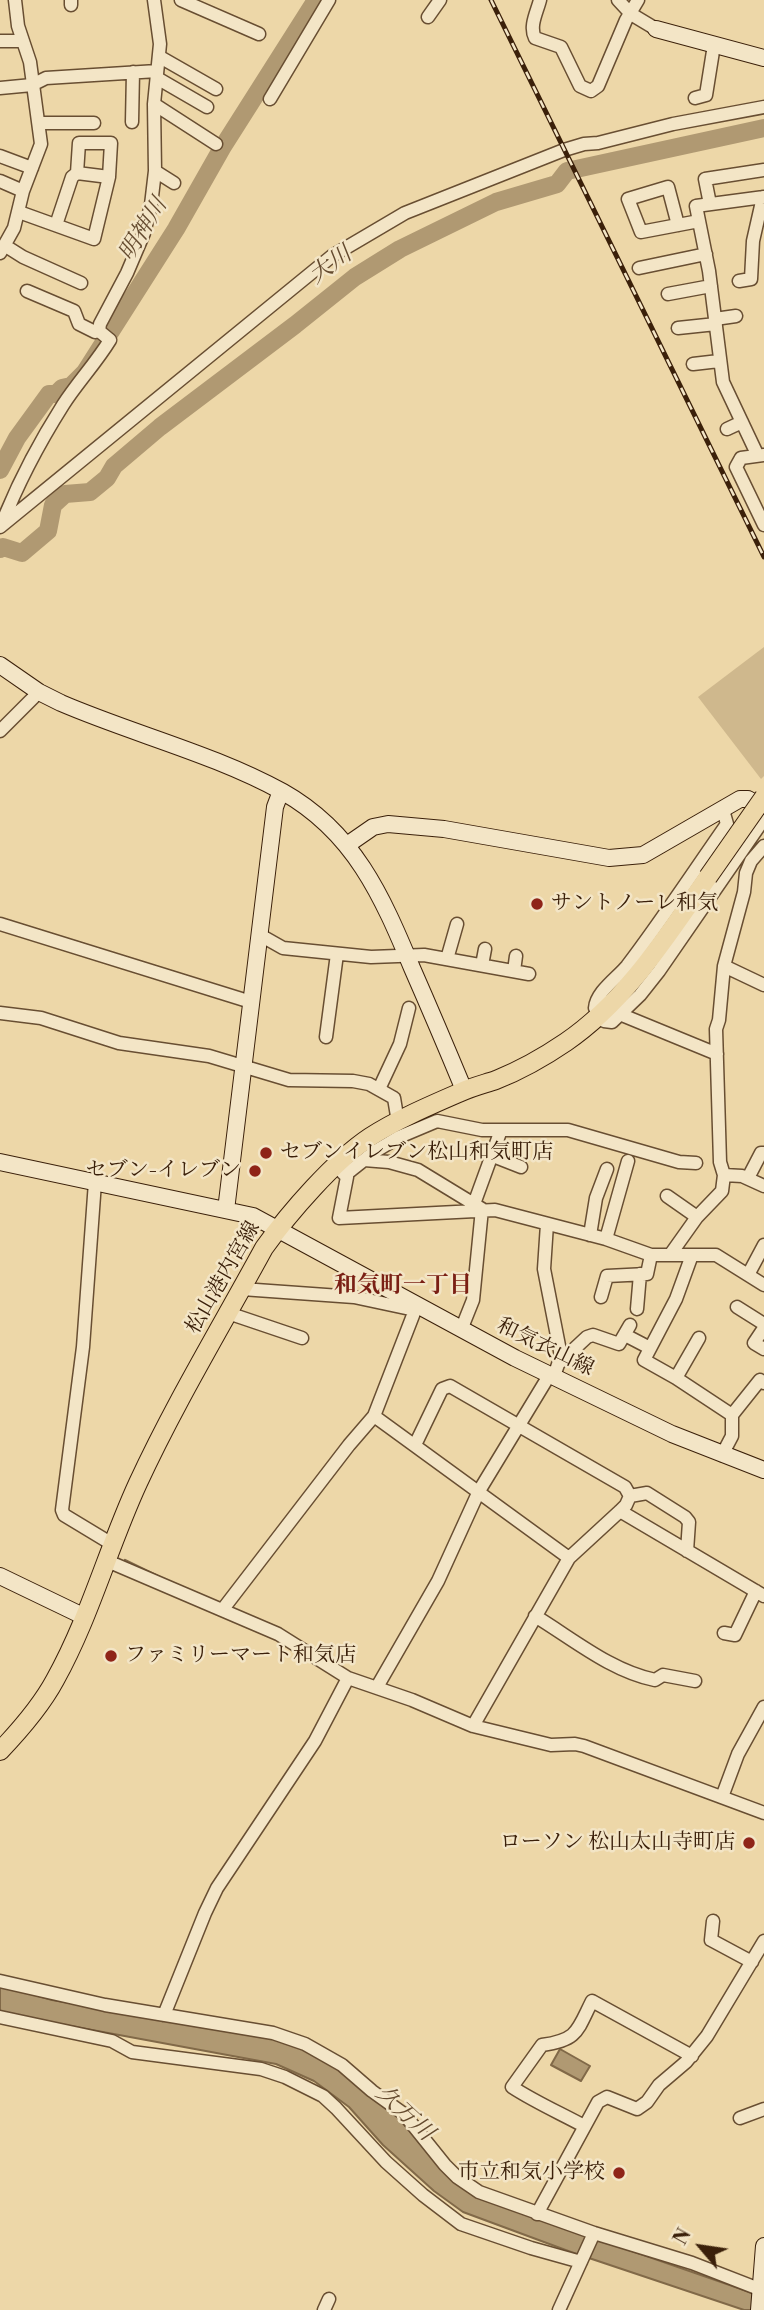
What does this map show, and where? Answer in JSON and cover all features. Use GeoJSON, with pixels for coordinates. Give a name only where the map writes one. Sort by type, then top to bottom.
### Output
{"type":"FeatureCollection","features":[{"type":"Feature","properties":{"kind":"main road","name":"松山港内宮線"},"geometry":{"type":"LineString","coordinates":[[0,1751],[35,1711],[54,1682],[85,1617],[109,1552],[167,1422],[264,1248],[277,1230],[317,1184],[341,1171],[369,1139],[464,1090],[492,1082],[526,1066],[567,1041],[599,1016],[642,970],[764,797]]}},
{"type":"Feature","properties":{"kind":"street"},"geometry":{"type":"LineString","coordinates":[[26,0],[15,0],[18,26],[30,62],[41,144],[23,191],[19,212],[3,243],[23,257],[81,283]]}},
{"type":"Feature","properties":{"kind":"street"},"geometry":{"type":"LineString","coordinates":[[103,334],[100,324],[144,233],[151,205],[155,172],[154,104],[160,57],[155,0]]}},
{"type":"Feature","properties":{"kind":"street"},"geometry":{"type":"LineString","coordinates":[[181,0],[261,31],[253,47]]}},
{"type":"Feature","properties":{"kind":"street"},"geometry":{"type":"LineString","coordinates":[[270,99],[329,0]]}},
{"type":"Feature","properties":{"kind":"street"},"geometry":{"type":"LineString","coordinates":[[428,17],[440,0]]}},
{"type":"Feature","properties":{"kind":"street"},"geometry":{"type":"LineString","coordinates":[[540,0],[533,24],[535,38],[561,47],[580,86],[591,91],[598,86],[638,0]]}},
{"type":"Feature","properties":{"kind":"street"},"geometry":{"type":"LineString","coordinates":[[618,0],[631,14],[656,29],[764,58]]}},
{"type":"Feature","properties":{"kind":"street"},"geometry":{"type":"LineString","coordinates":[[0,41],[23,41]]}},
{"type":"Feature","properties":{"kind":"street"},"geometry":{"type":"LineString","coordinates":[[695,98],[706,95],[714,45]]}},
{"type":"Feature","properties":{"kind":"street"},"geometry":{"type":"LineString","coordinates":[[160,57],[216,89]]}},
{"type":"Feature","properties":{"kind":"street"},"geometry":{"type":"LineString","coordinates":[[132,122],[133,72]]}},
{"type":"Feature","properties":{"kind":"street"},"geometry":{"type":"LineString","coordinates":[[0,88],[32,85],[46,78],[133,72],[157,74],[206,107]]}},
{"type":"Feature","properties":{"kind":"street"},"geometry":{"type":"LineString","coordinates":[[154,104],[216,144]]}},
{"type":"Feature","properties":{"kind":"street"},"geometry":{"type":"LineString","coordinates":[[1,526],[314,270],[379,227],[405,213],[564,150],[673,124],[764,107]]}},
{"type":"Feature","properties":{"kind":"street"},"geometry":{"type":"LineString","coordinates":[[39,123],[94,123]]}},
{"type":"Feature","properties":{"kind":"street"},"geometry":{"type":"LineString","coordinates":[[19,212],[94,239],[109,177],[111,144],[79,142],[77,173]]}},
{"type":"Feature","properties":{"kind":"street"},"geometry":{"type":"LineString","coordinates":[[0,156],[32,169]]}},
{"type":"Feature","properties":{"kind":"street"},"geometry":{"type":"LineString","coordinates":[[710,204],[705,179],[764,170]]}},
{"type":"Feature","properties":{"kind":"street"},"geometry":{"type":"LineString","coordinates":[[155,172],[174,183]]}},
{"type":"Feature","properties":{"kind":"street"},"geometry":{"type":"LineString","coordinates":[[56,225],[72,177],[77,173],[109,177]]}},
{"type":"Feature","properties":{"kind":"street"},"geometry":{"type":"LineString","coordinates":[[0,181],[23,191]]}},
{"type":"Feature","properties":{"kind":"street"},"geometry":{"type":"LineString","coordinates":[[739,281],[751,279],[753,241],[763,197],[696,206],[711,286],[723,382],[761,454],[741,458],[736,467],[764,525]]}},
{"type":"Feature","properties":{"kind":"street"},"geometry":{"type":"LineString","coordinates":[[678,225],[699,221]]}},
{"type":"Feature","properties":{"kind":"street"},"geometry":{"type":"LineString","coordinates":[[639,268],[706,254]]}},
{"type":"Feature","properties":{"kind":"street"},"geometry":{"type":"LineString","coordinates":[[668,293],[711,286]]}},
{"type":"Feature","properties":{"kind":"street"},"geometry":{"type":"LineString","coordinates":[[1,526],[9,504],[58,414],[110,340],[103,334],[79,324],[75,311],[27,291]]}},
{"type":"Feature","properties":{"kind":"street"},"geometry":{"type":"LineString","coordinates":[[678,328],[736,316]]}},
{"type":"Feature","properties":{"kind":"street"},"geometry":{"type":"LineString","coordinates":[[693,364],[719,361]]}},
{"type":"Feature","properties":{"kind":"street"},"geometry":{"type":"LineString","coordinates":[[727,429],[742,422]]}},
{"type":"Feature","properties":{"kind":"street"},"geometry":{"type":"LineString","coordinates":[[0,665],[39,692],[84,713],[240,772],[281,791],[309,810],[347,845],[376,888],[464,1090]]}},
{"type":"Feature","properties":{"kind":"street"},"geometry":{"type":"LineString","coordinates":[[0,731],[39,692]]}},
{"type":"Feature","properties":{"kind":"street"},"geometry":{"type":"LineString","coordinates":[[226,1210],[275,807],[281,791]]}},
{"type":"Feature","properties":{"kind":"street"},"geometry":{"type":"LineString","coordinates":[[347,845],[373,827],[388,824],[444,829],[609,858],[626,858],[643,855],[740,799],[748,799],[764,808]]}},
{"type":"Feature","properties":{"kind":"street"},"geometry":{"type":"LineString","coordinates":[[723,810],[727,824],[643,945],[595,1000],[595,1008],[604,1021],[612,1022],[622,1015],[659,971],[764,819]]}},
{"type":"Feature","properties":{"kind":"street"},"geometry":{"type":"LineString","coordinates":[[670,1255],[697,1217],[722,1191],[724,1175],[720,1162],[716,1029],[724,966],[744,892],[746,873],[764,846]]}},
{"type":"Feature","properties":{"kind":"street"},"geometry":{"type":"LineString","coordinates":[[0,923],[251,1002]]}},
{"type":"Feature","properties":{"kind":"street"},"geometry":{"type":"LineString","coordinates":[[447,959],[457,924]]}},
{"type":"Feature","properties":{"kind":"street"},"geometry":{"type":"LineString","coordinates":[[260,935],[283,948],[371,957],[424,955],[529,974]]}},
{"type":"Feature","properties":{"kind":"street"},"geometry":{"type":"LineString","coordinates":[[482,965],[485,949]]}},
{"type":"Feature","properties":{"kind":"street"},"geometry":{"type":"LineString","coordinates":[[326,1037],[337,954]]}},
{"type":"Feature","properties":{"kind":"street"},"geometry":{"type":"LineString","coordinates":[[514,971],[516,956]]}},
{"type":"Feature","properties":{"kind":"street"},"geometry":{"type":"LineString","coordinates":[[724,966],[764,985]]}},
{"type":"Feature","properties":{"kind":"street"},"geometry":{"type":"LineString","coordinates":[[379,1089],[400,1044],[409,1007]]}},
{"type":"Feature","properties":{"kind":"street"},"geometry":{"type":"LineString","coordinates":[[0,1013],[41,1018],[118,1043],[209,1056],[289,1080],[353,1081],[369,1084],[394,1098],[398,1122]]}},
{"type":"Feature","properties":{"kind":"street"},"geometry":{"type":"LineString","coordinates":[[622,1015],[717,1054]]}},
{"type":"Feature","properties":{"kind":"street"},"geometry":{"type":"LineString","coordinates":[[478,1206],[339,1218],[347,1177],[341,1171],[364,1160],[399,1137],[437,1121],[482,1129],[568,1130],[679,1162],[696,1163]]}},
{"type":"Feature","properties":{"kind":"street"},"geometry":{"type":"LineString","coordinates":[[461,1330],[473,1300],[478,1206],[501,1130]]}},
{"type":"Feature","properties":{"kind":"street"},"geometry":{"type":"LineString","coordinates":[[748,1178],[761,1153],[764,1153]]}},
{"type":"Feature","properties":{"kind":"street"},"geometry":{"type":"LineString","coordinates":[[493,1156],[521,1167]]}},
{"type":"Feature","properties":{"kind":"street"},"geometry":{"type":"LineString","coordinates":[[364,1160],[389,1161],[418,1170],[478,1206],[606,1239],[651,1255],[721,1256],[764,1285]]}},
{"type":"Feature","properties":{"kind":"street"},"geometry":{"type":"LineString","coordinates":[[606,1239],[628,1161]]}},
{"type":"Feature","properties":{"kind":"street","name":"和気衣山線"},"geometry":{"type":"LineString","coordinates":[[0,1162],[253,1216],[416,1308],[554,1372],[672,1434],[764,1469]]}},
{"type":"Feature","properties":{"kind":"street"},"geometry":{"type":"LineString","coordinates":[[590,1235],[596,1198],[607,1169]]}},
{"type":"Feature","properties":{"kind":"street"},"geometry":{"type":"LineString","coordinates":[[724,1175],[748,1178],[764,1186]]}},
{"type":"Feature","properties":{"kind":"street"},"geometry":{"type":"LineString","coordinates":[[95,1182],[83,1348],[62,1510],[64,1515],[109,1552],[223,1609],[278,1633],[348,1678],[472,1726],[551,1745],[584,1746],[764,1812]]}},
{"type":"Feature","properties":{"kind":"street"},"geometry":{"type":"LineString","coordinates":[[667,1196],[697,1217]]}},
{"type":"Feature","properties":{"kind":"street"},"geometry":{"type":"LineString","coordinates":[[547,1224],[544,1269],[561,1356],[554,1372]]}},
{"type":"Feature","properties":{"kind":"street"},"geometry":{"type":"LineString","coordinates":[[748,1275],[764,1245]]}},
{"type":"Feature","properties":{"kind":"street"},"geometry":{"type":"LineString","coordinates":[[601,1297],[607,1276],[647,1274],[651,1255]]}},
{"type":"Feature","properties":{"kind":"street"},"geometry":{"type":"LineString","coordinates":[[692,1255],[676,1299],[644,1360],[732,1415]]}},
{"type":"Feature","properties":{"kind":"street"},"geometry":{"type":"LineString","coordinates":[[637,1309],[640,1274]]}},
{"type":"Feature","properties":{"kind":"street"},"geometry":{"type":"LineString","coordinates":[[223,1609],[374,1416],[416,1308],[354,1297],[242,1289]]}},
{"type":"Feature","properties":{"kind":"street"},"geometry":{"type":"LineString","coordinates":[[737,1307],[764,1326],[754,1343],[764,1349]]}},
{"type":"Feature","properties":{"kind":"street"},"geometry":{"type":"LineString","coordinates":[[228,1313],[302,1338]]}},
{"type":"Feature","properties":{"kind":"street"},"geometry":{"type":"LineString","coordinates":[[377,1687],[438,1581],[479,1491],[554,1372],[579,1342],[593,1335],[619,1344],[628,1330],[650,1348]]}},
{"type":"Feature","properties":{"kind":"street"},"geometry":{"type":"LineString","coordinates":[[676,1378],[699,1338]]}},
{"type":"Feature","properties":{"kind":"street"},"geometry":{"type":"LineString","coordinates":[[722,1455],[732,1436],[732,1415],[760,1380],[764,1383]]}},
{"type":"Feature","properties":{"kind":"street"},"geometry":{"type":"LineString","coordinates":[[415,1445],[443,1389],[450,1386],[625,1487],[630,1496]]}},
{"type":"Feature","properties":{"kind":"street"},"geometry":{"type":"LineString","coordinates":[[374,1416],[569,1558]]}},
{"type":"Feature","properties":{"kind":"street"},"geometry":{"type":"LineString","coordinates":[[630,1496],[646,1493],[685,1517],[689,1522],[687,1551]]}},
{"type":"Feature","properties":{"kind":"street"},"geometry":{"type":"LineString","coordinates":[[472,1726],[569,1558],[626,1505],[630,1496]]}},
{"type":"Feature","properties":{"kind":"street"},"geometry":{"type":"LineString","coordinates":[[620,1511],[760,1594],[735,1635],[724,1633]]}},
{"type":"Feature","properties":{"kind":"street"},"geometry":{"type":"LineString","coordinates":[[0,1576],[85,1617]]}},
{"type":"Feature","properties":{"kind":"street"},"geometry":{"type":"LineString","coordinates":[[535,1616],[638,1677],[655,1680],[663,1675],[695,1681]]}},
{"type":"Feature","properties":{"kind":"street"},"geometry":{"type":"LineString","coordinates":[[164,2015],[217,1888],[315,1741],[348,1678]]}},
{"type":"Feature","properties":{"kind":"street"},"geometry":{"type":"LineString","coordinates":[[722,1797],[738,1754],[764,1707]]}},
{"type":"Feature","properties":{"kind":"street"},"geometry":{"type":"LineString","coordinates":[[713,1921],[711,1940],[752,1962]]}},
{"type":"Feature","properties":{"kind":"street"},"geometry":{"type":"LineString","coordinates":[[537,2214],[598,2102],[604,2097],[631,2108],[641,2107],[708,2036],[764,1941]]}},
{"type":"Feature","properties":{"kind":"street"},"geometry":{"type":"LineString","coordinates":[[0,1981],[57,1996],[291,2038],[329,2056],[404,2114],[457,2177],[479,2192],[593,2235],[692,2263],[761,2296],[764,2246]]}},
{"type":"Feature","properties":{"kind":"street"},"geometry":{"type":"LineString","coordinates":[[584,2126],[557,2111],[537,2104],[512,2087],[542,2045],[575,2036],[593,2001],[692,2056]]}},
{"type":"Feature","properties":{"kind":"street"},"geometry":{"type":"LineString","coordinates":[[0,2017],[112,2041],[132,2052],[261,2069],[285,2077],[330,2102],[386,2162],[461,2224],[531,2248],[581,2261]]}},
{"type":"Feature","properties":{"kind":"street"},"geometry":{"type":"LineString","coordinates":[[740,2118],[764,2109]]}},
{"type":"Feature","properties":{"kind":"street"},"geometry":{"type":"LineString","coordinates":[[559,2310],[593,2235]]}},
{"type":"Feature","properties":{"kind":"shaded area"},"geometry":{"type":"Polygon","coordinates":[[[764,647],[764,776],[761,779],[698,697],[764,647]]]}},
{"type":"Feature","properties":{"kind":"shaded area"},"geometry":{"type":"Polygon","coordinates":[[[0,1985],[52,2000],[265,2035],[304,2049],[337,2067],[398,2117],[443,2171],[474,2196],[764,2297],[764,2310],[744,2310],[571,2252],[463,2212],[434,2191],[383,2145],[349,2107],[314,2081],[276,2064],[0,2013],[0,1985]]]}},
{"type":"Feature","properties":{"kind":"shaded area"},"geometry":{"type":"Polygon","coordinates":[[[560,2049],[590,2066],[581,2081],[551,2065],[560,2049]]]}},
{"type":"Feature","properties":{"kind":"waterway","name":"明神川"},"geometry":{"type":"LineString","coordinates":[[0,470],[17,438],[49,394],[56,394],[62,388],[71,386],[85,372],[316,0]]}},
{"type":"Feature","properties":{"kind":"waterway","name":"大川"},"geometry":{"type":"LineString","coordinates":[[0,549],[3,547],[22,553],[48,531],[53,505],[65,494],[90,492],[107,478],[114,466],[160,427],[355,277],[400,249],[496,202],[557,184],[567,171],[764,128]]}},
{"type":"Feature","properties":{"kind":"waterway"},"geometry":{"type":"LineString","coordinates":[[125,1560],[162,1578]]}},
{"type":"Feature","properties":{"kind":"railway"},"geometry":{"type":"LineString","coordinates":[[491,0],[764,557]]}},
{"type":"Feature","properties":{"kind":"place","name":"サントノーレ和気"},"geometry":{"type":"Point","coordinates":[537,904]}},
{"type":"Feature","properties":{"kind":"place","name":"セブンイレブン松山和気町店"},"geometry":{"type":"Point","coordinates":[266,1153]}},
{"type":"Feature","properties":{"kind":"place","name":"セブン-イレブン"},"geometry":{"type":"Point","coordinates":[255,1171]}},
{"type":"Feature","properties":{"kind":"place","name":"ファミリーマート和気店"},"geometry":{"type":"Point","coordinates":[111,1656]}},
{"type":"Feature","properties":{"kind":"place","name":"ローソン 松山太山寺町店"},"geometry":{"type":"Point","coordinates":[749,1843]}},
{"type":"Feature","properties":{"kind":"place","name":"市立和気小学校"},"geometry":{"type":"Point","coordinates":[619,2173]}},
{"type":"Feature","properties":{"kind":"district","name":"和気町一丁目"},"geometry":{"type":"Point","coordinates":[403,1286]}},
{"type":"Feature","properties":{"kind":"water label","name":"久万川"},"geometry":{"type":"Point","coordinates":[404,2114]}}]}
